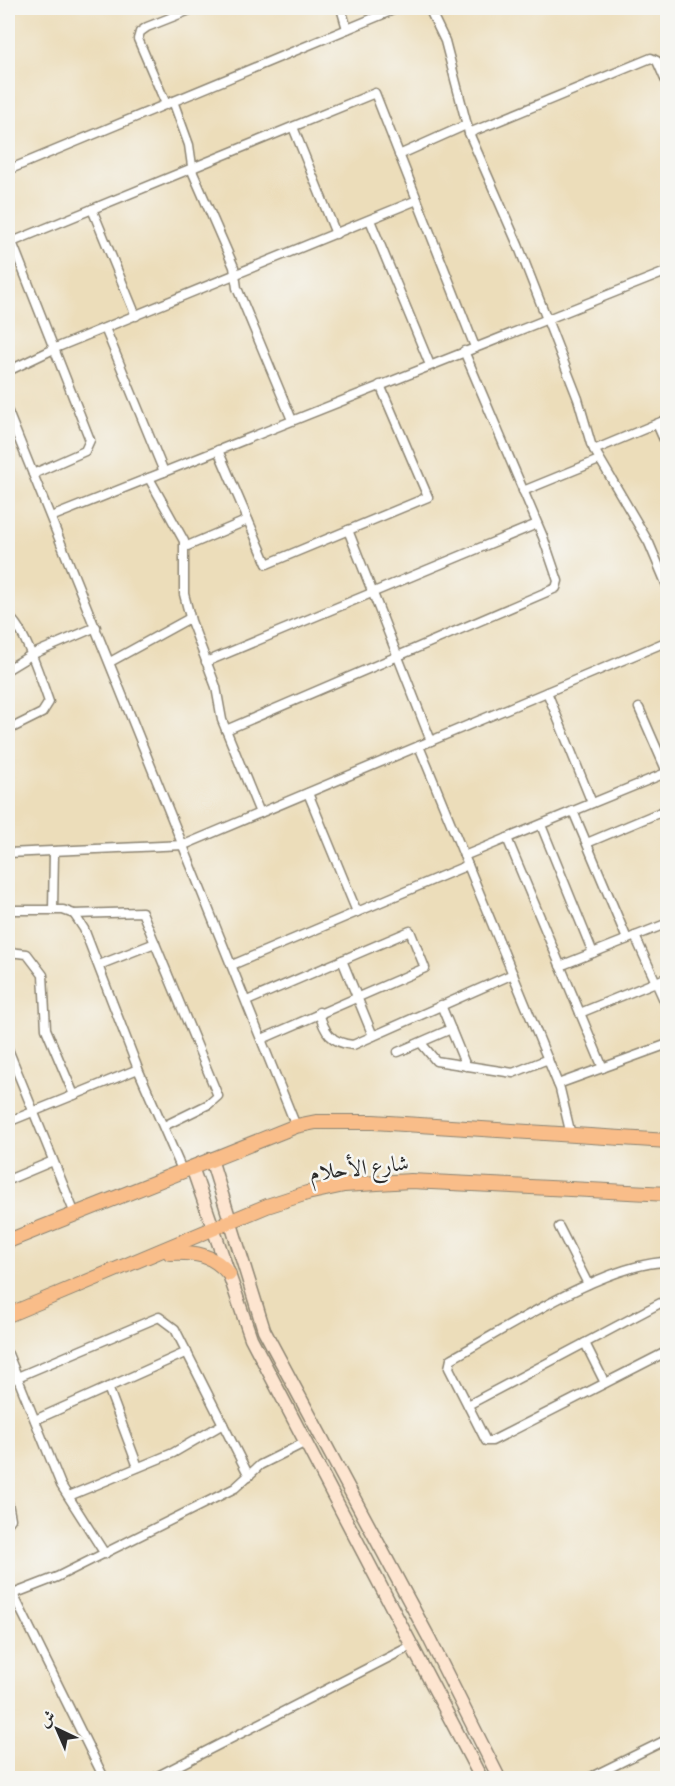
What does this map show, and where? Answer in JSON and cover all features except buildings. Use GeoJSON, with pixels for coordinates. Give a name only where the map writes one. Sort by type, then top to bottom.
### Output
{"type":"FeatureCollection","features":[{"type":"Feature","properties":{"kind":"main road","name":"شارع الأحلام"},"geometry":{"type":"LineString","coordinates":[[8,1241],[296,1126],[334,1121],[373,1122],[668,1142]]}},
{"type":"Feature","properties":{"kind":"main road"},"geometry":{"type":"LineString","coordinates":[[211,1159],[264,1330],[429,1638],[499,1779]]}},
{"type":"Feature","properties":{"kind":"main road"},"geometry":{"type":"LineString","coordinates":[[187,1169],[215,1230],[251,1338],[481,1779]]}},
{"type":"Feature","properties":{"kind":"main road","name":"شارع الأحلام"},"geometry":{"type":"LineString","coordinates":[[8,1315],[215,1230],[267,1206],[307,1193],[345,1185],[411,1181],[668,1194]]}},
{"type":"Feature","properties":{"kind":"main road"},"geometry":{"type":"LineString","coordinates":[[158,1253],[201,1254],[216,1261],[230,1274]]}},
{"type":"Feature","properties":{"kind":"main road"},"geometry":{"type":"LineString","coordinates":[[280,1391],[293,1385]]}},
{"type":"Feature","properties":{"kind":"main road"},"geometry":{"type":"LineString","coordinates":[[413,1645],[429,1638]]}},
{"type":"Feature","properties":{"kind":"street"},"geometry":{"type":"LineString","coordinates":[[195,8],[147,27],[140,32],[138,39],[189,145],[193,168],[235,275],[237,288],[292,420]]}},
{"type":"Feature","properties":{"kind":"street"},"geometry":{"type":"LineString","coordinates":[[340,8],[347,29]]}},
{"type":"Feature","properties":{"kind":"street"},"geometry":{"type":"LineString","coordinates":[[8,170],[398,8]]}},
{"type":"Feature","properties":{"kind":"street"},"geometry":{"type":"LineString","coordinates":[[429,8],[445,41],[467,129],[518,245],[578,399],[594,450],[649,543],[668,588]]}},
{"type":"Feature","properties":{"kind":"street"},"geometry":{"type":"LineString","coordinates":[[399,155],[651,58],[657,61],[668,86]]}},
{"type":"Feature","properties":{"kind":"street"},"geometry":{"type":"LineString","coordinates":[[33,474],[85,451],[89,447],[90,440],[10,244],[375,93],[475,347]]}},
{"type":"Feature","properties":{"kind":"street"},"geometry":{"type":"LineString","coordinates":[[293,127],[336,234]]}},
{"type":"Feature","properties":{"kind":"street"},"geometry":{"type":"LineString","coordinates":[[8,371],[54,349],[417,201]]}},
{"type":"Feature","properties":{"kind":"street"},"geometry":{"type":"LineString","coordinates":[[92,209],[136,316]]}},
{"type":"Feature","properties":{"kind":"street"},"geometry":{"type":"LineString","coordinates":[[370,220],[430,365]]}},
{"type":"Feature","properties":{"kind":"street"},"geometry":{"type":"LineString","coordinates":[[51,517],[668,271]]}},
{"type":"Feature","properties":{"kind":"street"},"geometry":{"type":"LineString","coordinates":[[105,328],[164,472]]}},
{"type":"Feature","properties":{"kind":"street"},"geometry":{"type":"LineString","coordinates":[[226,730],[556,588],[558,581],[537,524],[464,351]]}},
{"type":"Feature","properties":{"kind":"street"},"geometry":{"type":"LineString","coordinates":[[218,450],[267,564],[428,497],[380,385]]}},
{"type":"Feature","properties":{"kind":"street"},"geometry":{"type":"LineString","coordinates":[[8,412],[296,1126]]}},
{"type":"Feature","properties":{"kind":"street"},"geometry":{"type":"LineString","coordinates":[[594,450],[668,419]]}},
{"type":"Feature","properties":{"kind":"street"},"geometry":{"type":"LineString","coordinates":[[657,424],[668,449]]}},
{"type":"Feature","properties":{"kind":"street"},"geometry":{"type":"LineString","coordinates":[[523,491],[599,460]]}},
{"type":"Feature","properties":{"kind":"street"},"geometry":{"type":"LineString","coordinates":[[149,478],[185,547],[184,594],[190,618],[216,687],[226,730],[260,813]]}},
{"type":"Feature","properties":{"kind":"street"},"geometry":{"type":"LineString","coordinates":[[185,547],[248,520]]}},
{"type":"Feature","properties":{"kind":"street"},"geometry":{"type":"LineString","coordinates":[[207,662],[537,524]]}},
{"type":"Feature","properties":{"kind":"street"},"geometry":{"type":"LineString","coordinates":[[348,530],[431,741]]}},
{"type":"Feature","properties":{"kind":"street"},"geometry":{"type":"LineString","coordinates":[[8,617],[14,621],[31,655],[49,702],[42,712],[8,730]]}},
{"type":"Feature","properties":{"kind":"street"},"geometry":{"type":"LineString","coordinates":[[110,662],[190,618]]}},
{"type":"Feature","properties":{"kind":"street"},"geometry":{"type":"LineString","coordinates":[[8,669],[31,655],[96,627]]}},
{"type":"Feature","properties":{"kind":"street"},"geometry":{"type":"LineString","coordinates":[[8,853],[184,845],[668,641]]}},
{"type":"Feature","properties":{"kind":"street"},"geometry":{"type":"LineString","coordinates":[[547,692],[592,803]]}},
{"type":"Feature","properties":{"kind":"street"},"geometry":{"type":"LineString","coordinates":[[232,965],[357,912],[466,861],[507,838],[667,772],[639,708]]}},
{"type":"Feature","properties":{"kind":"street"},"geometry":{"type":"LineString","coordinates":[[419,746],[558,1084],[571,1135]]}},
{"type":"Feature","properties":{"kind":"street"},"geometry":{"type":"LineString","coordinates":[[308,793],[357,912]]}},
{"type":"Feature","properties":{"kind":"street"},"geometry":{"type":"LineString","coordinates":[[587,843],[668,809]]}},
{"type":"Feature","properties":{"kind":"street"},"geometry":{"type":"LineString","coordinates":[[573,811],[631,937],[668,1009]]}},
{"type":"Feature","properties":{"kind":"street"},"geometry":{"type":"LineString","coordinates":[[541,825],[593,953]]}},
{"type":"Feature","properties":{"kind":"street"},"geometry":{"type":"LineString","coordinates":[[507,838],[603,1068]]}},
{"type":"Feature","properties":{"kind":"street"},"geometry":{"type":"LineString","coordinates":[[53,910],[54,852]]}},
{"type":"Feature","properties":{"kind":"street"},"geometry":{"type":"LineString","coordinates":[[8,910],[53,910],[74,914],[142,912],[218,1096],[209,1104],[164,1126]]}},
{"type":"Feature","properties":{"kind":"street"},"geometry":{"type":"LineString","coordinates":[[74,914],[84,929],[99,965],[138,1069],[187,1169]]}},
{"type":"Feature","properties":{"kind":"street"},"geometry":{"type":"LineString","coordinates":[[560,966],[668,923]]}},
{"type":"Feature","properties":{"kind":"street"},"geometry":{"type":"LineString","coordinates":[[247,1001],[410,931],[425,968],[319,1012],[262,1039]]}},
{"type":"Feature","properties":{"kind":"street"},"geometry":{"type":"LineString","coordinates":[[99,965],[155,943]]}},
{"type":"Feature","properties":{"kind":"street"},"geometry":{"type":"LineString","coordinates":[[8,952],[27,954],[43,975],[46,1029],[74,1095]]}},
{"type":"Feature","properties":{"kind":"street"},"geometry":{"type":"LineString","coordinates":[[342,960],[373,1036]]}},
{"type":"Feature","properties":{"kind":"street"},"geometry":{"type":"LineString","coordinates":[[319,1012],[323,1027],[339,1044],[353,1045],[513,974]]}},
{"type":"Feature","properties":{"kind":"street"},"geometry":{"type":"LineString","coordinates":[[580,1013],[668,977]]}},
{"type":"Feature","properties":{"kind":"street"},"geometry":{"type":"LineString","coordinates":[[441,1005],[466,1065]]}},
{"type":"Feature","properties":{"kind":"street"},"geometry":{"type":"LineString","coordinates":[[398,1052],[451,1029]]}},
{"type":"Feature","properties":{"kind":"street"},"geometry":{"type":"LineString","coordinates":[[421,1043],[436,1061],[513,1073],[548,1059]]}},
{"type":"Feature","properties":{"kind":"street"},"geometry":{"type":"LineString","coordinates":[[558,1084],[668,1044]]}},
{"type":"Feature","properties":{"kind":"street"},"geometry":{"type":"LineString","coordinates":[[8,1049],[75,1214]]}},
{"type":"Feature","properties":{"kind":"street"},"geometry":{"type":"LineString","coordinates":[[8,1122],[138,1069]]}},
{"type":"Feature","properties":{"kind":"street"},"geometry":{"type":"LineString","coordinates":[[8,1180],[53,1161]]}},
{"type":"Feature","properties":{"kind":"street"},"geometry":{"type":"LineString","coordinates":[[559,1227],[588,1284]]}},
{"type":"Feature","properties":{"kind":"street"},"geometry":{"type":"LineString","coordinates":[[668,1262],[639,1264],[588,1284],[451,1359],[449,1368],[486,1441],[492,1441],[668,1351]]}},
{"type":"Feature","properties":{"kind":"street"},"geometry":{"type":"LineString","coordinates":[[468,1405],[668,1299]]}},
{"type":"Feature","properties":{"kind":"street"},"geometry":{"type":"LineString","coordinates":[[8,1381],[159,1317],[175,1329],[249,1476]]}},
{"type":"Feature","properties":{"kind":"street"},"geometry":{"type":"LineString","coordinates":[[585,1343],[606,1383]]}},
{"type":"Feature","properties":{"kind":"street"},"geometry":{"type":"LineString","coordinates":[[35,1420],[187,1352]]}},
{"type":"Feature","properties":{"kind":"street"},"geometry":{"type":"LineString","coordinates":[[8,1354],[61,1485],[85,1526],[105,1554]]}},
{"type":"Feature","properties":{"kind":"street"},"geometry":{"type":"LineString","coordinates":[[108,1388],[138,1467]]}},
{"type":"Feature","properties":{"kind":"street"},"geometry":{"type":"LineString","coordinates":[[69,1496],[173,1453],[223,1424]]}},
{"type":"Feature","properties":{"kind":"street"},"geometry":{"type":"LineString","coordinates":[[104,1779],[10,1595],[57,1577],[235,1488],[260,1466],[306,1442]]}},
{"type":"Feature","properties":{"kind":"street"},"geometry":{"type":"LineString","coordinates":[[8,1503],[11,1510],[11,1519],[8,1522]]}},
{"type":"Feature","properties":{"kind":"street"},"geometry":{"type":"LineString","coordinates":[[154,1779],[413,1645]]}},
{"type":"Feature","properties":{"kind":"street"},"geometry":{"type":"LineString","coordinates":[[589,1779],[668,1739]]}}]}
